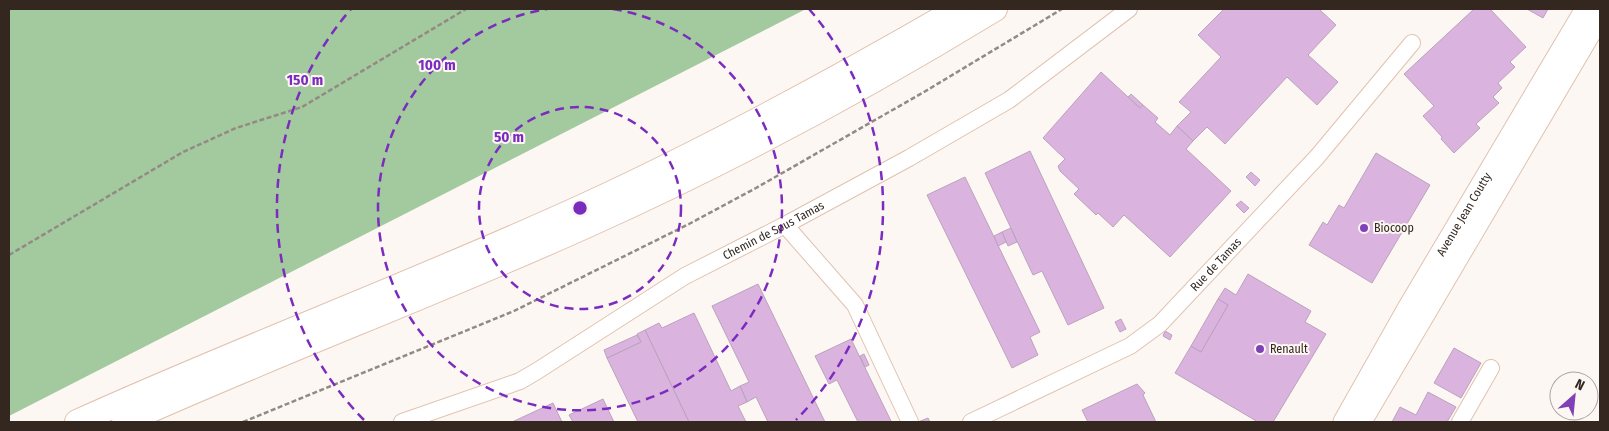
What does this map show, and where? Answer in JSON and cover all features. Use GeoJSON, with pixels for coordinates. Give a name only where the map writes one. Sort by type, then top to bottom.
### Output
{"type":"FeatureCollection","features":[{"type":"Feature","properties":{"kind":"highway"},"geometry":{"type":"LineString","coordinates":[[77,422],[511,238],[656,172],[783,108],[958,9]]}},
{"type":"Feature","properties":{"kind":"highway"},"geometry":{"type":"LineString","coordinates":[[124,422],[518,256],[616,212],[786,128],[995,9]]}},
{"type":"Feature","properties":{"kind":"main road","name":"Avenue Jean Coutty"},"geometry":{"type":"LineString","coordinates":[[1344,422],[1586,9]]}},
{"type":"Feature","properties":{"kind":"main road","name":"Avenue Jean Coutty"},"geometry":{"type":"LineString","coordinates":[[1361,422],[1600,16]]}},
{"type":"Feature","properties":{"kind":"street","name":"Chemin de Sous Tamas"},"geometry":{"type":"LineString","coordinates":[[402,422],[520,381],[537,372],[686,276],[909,158],[1009,100],[1129,9]]}},
{"type":"Feature","properties":{"kind":"street","name":"Rue de Tamas"},"geometry":{"type":"LineString","coordinates":[[971,422],[1130,346],[1160,324],[1317,157],[1412,43]]}},
{"type":"Feature","properties":{"kind":"street"},"geometry":{"type":"LineString","coordinates":[[785,225],[855,305],[910,422]]}},
{"type":"Feature","properties":{"kind":"street"},"geometry":{"type":"LineString","coordinates":[[1460,422],[1491,368]]}},
{"type":"Feature","properties":{"kind":"path"},"geometry":{"type":"LineString","coordinates":[[9,254],[183,152],[236,128],[302,107],[466,9]]}},
{"type":"Feature","properties":{"kind":"path"},"geometry":{"type":"LineString","coordinates":[[243,422],[514,311],[689,224],[924,92],[1062,9]]}},
{"type":"Feature","properties":{"kind":"green space"},"geometry":{"type":"Polygon","coordinates":[[[9,9],[806,9],[9,416],[9,9]]]}},
{"type":"Feature","properties":{"kind":"building"},"geometry":{"type":"Polygon","coordinates":[[[1224,9],[1319,9],[1336,25],[1308,55],[1338,82],[1317,105],[1287,77],[1225,144],[1207,127],[1193,141],[1177,126],[1191,112],[1179,102],[1221,57],[1198,35],[1224,9]]]}},
{"type":"Feature","properties":{"kind":"building"},"geometry":{"type":"Polygon","coordinates":[[[1474,9],[1490,9],[1526,47],[1510,62],[1515,67],[1498,83],[1502,88],[1493,97],[1499,103],[1476,124],[1480,128],[1454,153],[1423,116],[1434,106],[1404,74],[1474,9]]]}},
{"type":"Feature","properties":{"kind":"building"},"geometry":{"type":"Polygon","coordinates":[[[1527,9],[1548,9],[1543,18],[1527,9]]]}},
{"type":"Feature","properties":{"kind":"building"},"geometry":{"type":"Polygon","coordinates":[[[1101,72],[1140,108],[1143,105],[1158,118],[1155,122],[1170,135],[1177,126],[1193,141],[1186,149],[1231,191],[1170,257],[1124,215],[1113,227],[1098,213],[1096,215],[1074,194],[1079,189],[1060,171],[1058,166],[1065,159],[1043,138],[1101,72]]]}},
{"type":"Feature","properties":{"kind":"building"},"geometry":{"type":"Polygon","coordinates":[[[1131,94],[1143,105],[1140,108],[1128,97],[1131,94]]]}},
{"type":"Feature","properties":{"kind":"building"},"geometry":{"type":"Polygon","coordinates":[[[1030,151],[1104,308],[1068,325],[1042,271],[1033,275],[985,173],[1030,151]]]}},
{"type":"Feature","properties":{"kind":"building"},"geometry":{"type":"Polygon","coordinates":[[[1376,153],[1430,185],[1372,283],[1309,245],[1323,222],[1327,225],[1339,205],[1344,208],[1376,153]]]}},
{"type":"Feature","properties":{"kind":"building"},"geometry":{"type":"Polygon","coordinates":[[[1251,172],[1260,180],[1255,186],[1246,177],[1251,172]]]}},
{"type":"Feature","properties":{"kind":"building"},"geometry":{"type":"Polygon","coordinates":[[[965,177],[1040,332],[1030,337],[1038,355],[1012,368],[927,195],[965,177]]]}},
{"type":"Feature","properties":{"kind":"building"},"geometry":{"type":"Polygon","coordinates":[[[1241,201],[1249,208],[1244,213],[1236,205],[1241,201]]]}},
{"type":"Feature","properties":{"kind":"building"},"geometry":{"type":"Polygon","coordinates":[[[1011,228],[1017,242],[1008,246],[1002,232],[1011,228]]]}},
{"type":"Feature","properties":{"kind":"building"},"geometry":{"type":"Polygon","coordinates":[[[1002,232],[1006,242],[998,246],[994,236],[1002,232]]]}},
{"type":"Feature","properties":{"kind":"building","name":"Renault"},"geometry":{"type":"Polygon","coordinates":[[[1248,274],[1311,311],[1305,322],[1326,334],[1273,422],[1258,422],[1175,373],[1191,346],[1201,352],[1228,305],[1218,299],[1225,288],[1236,295],[1248,274]]]}},
{"type":"Feature","properties":{"kind":"building"},"geometry":{"type":"Polygon","coordinates":[[[758,284],[825,422],[768,422],[756,397],[747,402],[740,386],[749,382],[712,306],[758,284]]]}},
{"type":"Feature","properties":{"kind":"building"},"geometry":{"type":"Polygon","coordinates":[[[1218,299],[1228,305],[1201,352],[1191,346],[1218,299]]]}},
{"type":"Feature","properties":{"kind":"building"},"geometry":{"type":"Polygon","coordinates":[[[694,313],[731,391],[740,386],[747,402],[738,406],[746,422],[689,422],[645,330],[659,323],[662,328],[694,313]]]}},
{"type":"Feature","properties":{"kind":"building"},"geometry":{"type":"Polygon","coordinates":[[[1121,319],[1126,329],[1120,332],[1115,322],[1121,319]]]}},
{"type":"Feature","properties":{"kind":"building"},"geometry":{"type":"Polygon","coordinates":[[[645,330],[689,422],[638,422],[607,358],[641,342],[637,334],[645,330]]]}},
{"type":"Feature","properties":{"kind":"building"},"geometry":{"type":"Polygon","coordinates":[[[1165,331],[1172,335],[1170,340],[1163,336],[1165,331]]]}},
{"type":"Feature","properties":{"kind":"building"},"geometry":{"type":"Polygon","coordinates":[[[637,335],[641,342],[607,358],[604,350],[637,335]]]}},
{"type":"Feature","properties":{"kind":"building"},"geometry":{"type":"Polygon","coordinates":[[[851,339],[891,421],[889,422],[858,422],[837,380],[829,384],[815,356],[851,339]]]}},
{"type":"Feature","properties":{"kind":"building"},"geometry":{"type":"Polygon","coordinates":[[[1454,348],[1481,363],[1461,398],[1434,383],[1454,348]]]}},
{"type":"Feature","properties":{"kind":"building"},"geometry":{"type":"Polygon","coordinates":[[[864,354],[869,365],[865,367],[860,356],[864,354]]]}},
{"type":"Feature","properties":{"kind":"building"},"geometry":{"type":"Polygon","coordinates":[[[1137,384],[1145,393],[1143,395],[1156,422],[1088,422],[1082,410],[1137,384]]]}},
{"type":"Feature","properties":{"kind":"building"},"geometry":{"type":"Polygon","coordinates":[[[1428,392],[1456,407],[1447,422],[1392,422],[1400,407],[1416,415],[1428,392]]]}},
{"type":"Feature","properties":{"kind":"building"},"geometry":{"type":"Polygon","coordinates":[[[603,399],[614,422],[573,422],[569,415],[603,399]]]}},
{"type":"Feature","properties":{"kind":"building"},"geometry":{"type":"Polygon","coordinates":[[[553,403],[562,422],[512,422],[553,403]]]}},
{"type":"Feature","properties":{"kind":"building"},"geometry":{"type":"Polygon","coordinates":[[[928,418],[930,422],[918,422],[928,418]]]}},
{"type":"Feature","properties":{"kind":"place","name":"Biocoop"},"geometry":{"type":"Point","coordinates":[1364,228]}},
{"type":"Feature","properties":{"kind":"place","name":"Renault"},"geometry":{"type":"Point","coordinates":[1260,349]}}]}
